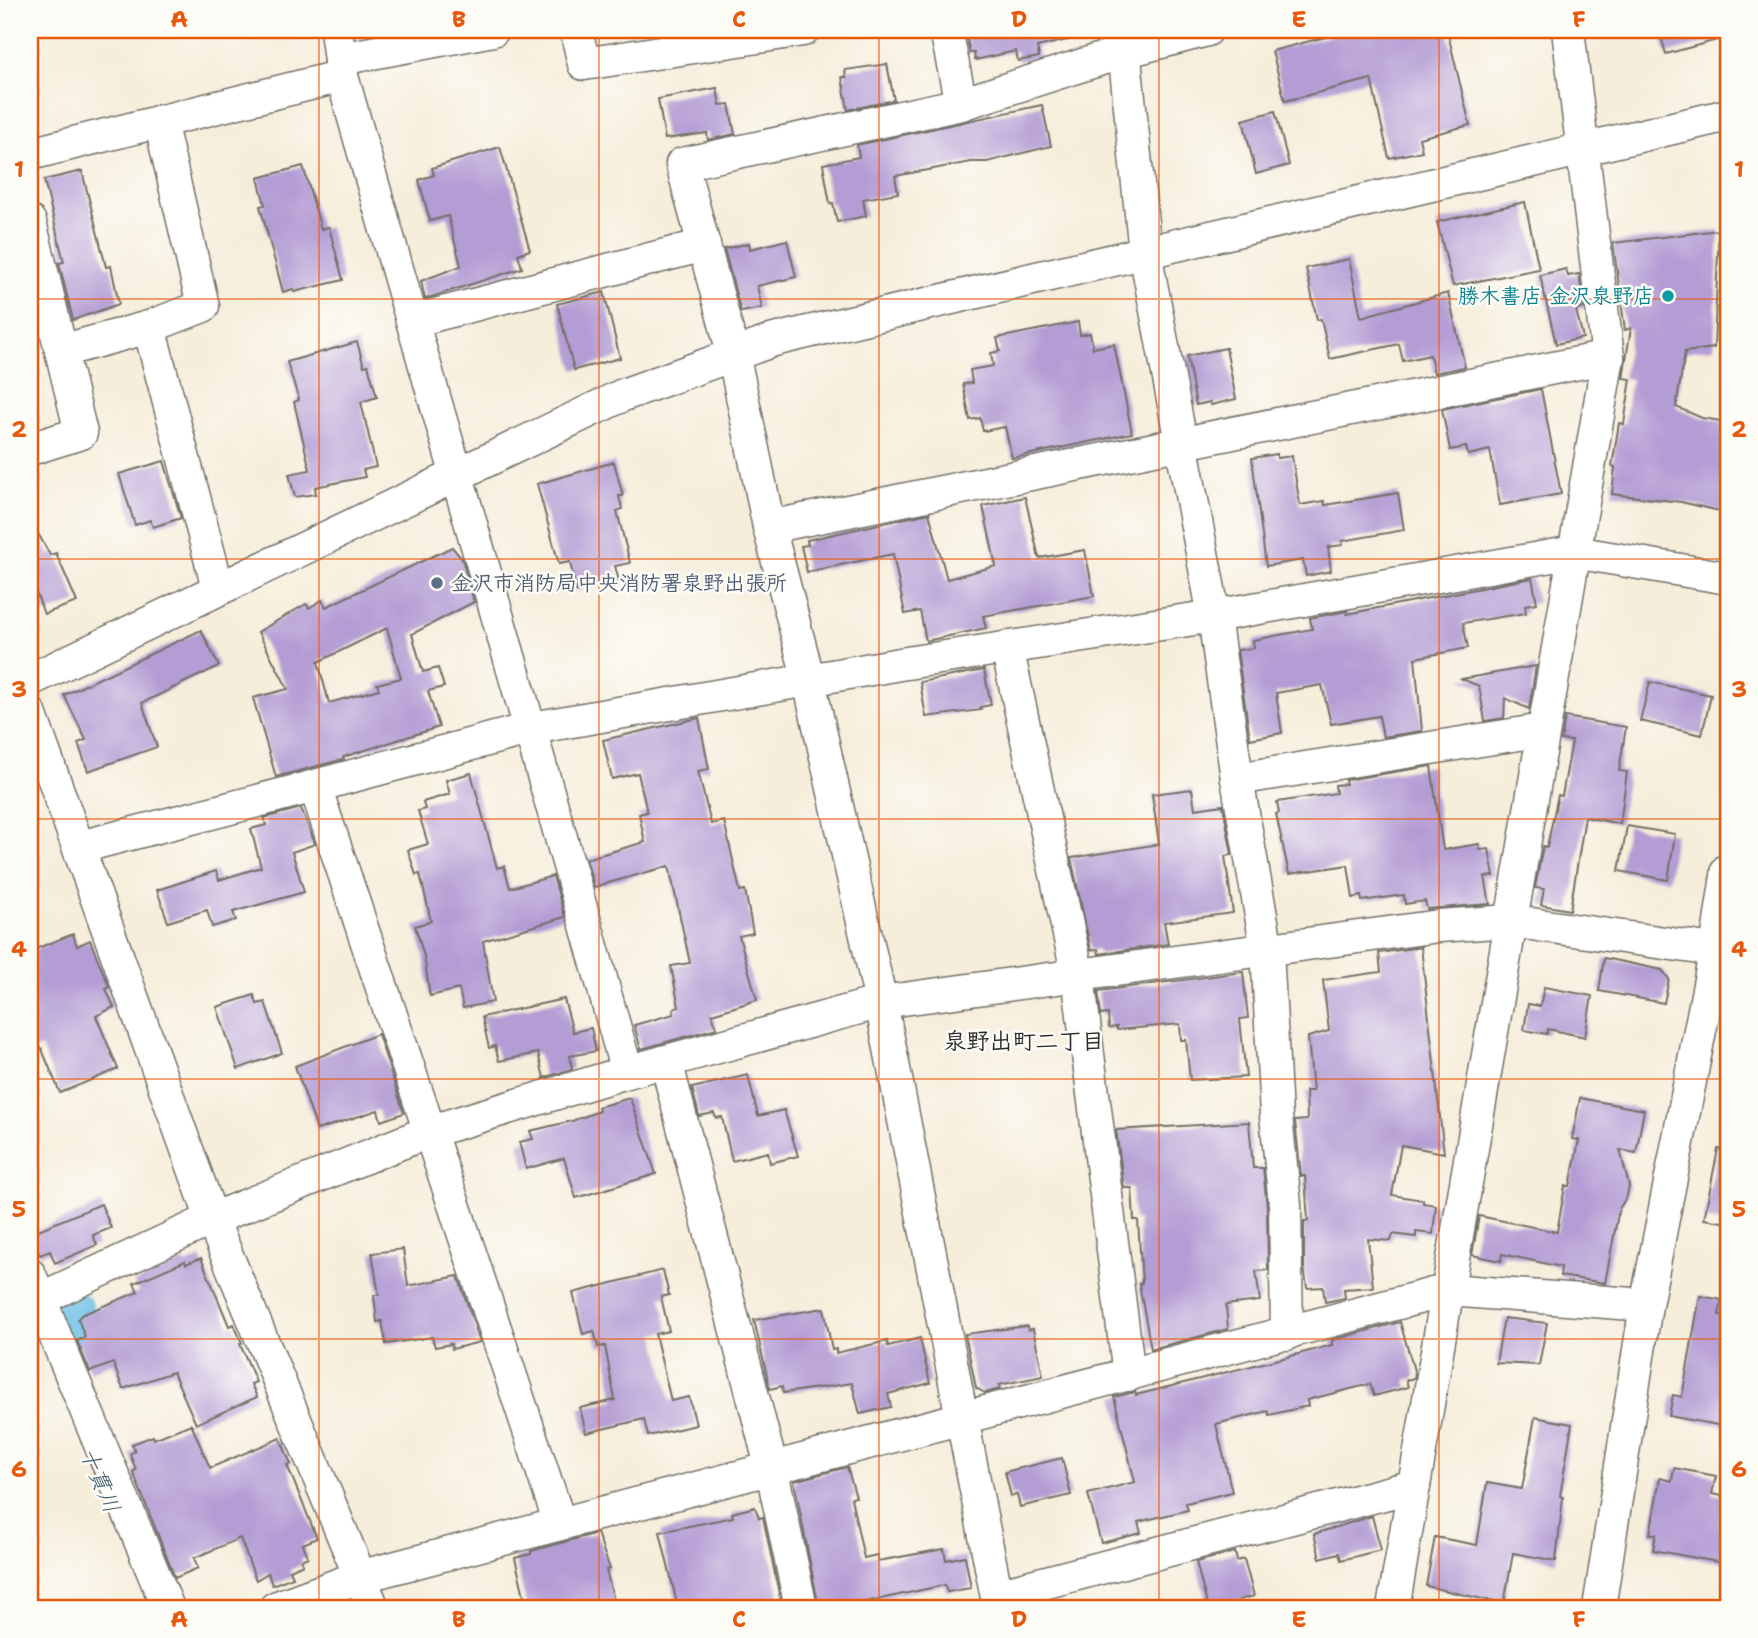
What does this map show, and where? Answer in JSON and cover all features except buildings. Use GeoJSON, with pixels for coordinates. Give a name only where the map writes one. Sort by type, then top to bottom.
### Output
{"type":"FeatureCollection","features":[{"type":"Feature","properties":{"kind":"street"},"geometry":{"type":"LineString","coordinates":[[30,153],[160,121],[339,55],[494,30]]}},
{"type":"Feature","properties":{"kind":"street"},"geometry":{"type":"LineString","coordinates":[[576,30],[584,64],[803,30]]}},
{"type":"Feature","properties":{"kind":"street"},"geometry":{"type":"LineString","coordinates":[[946,30],[961,104]]}},
{"type":"Feature","properties":{"kind":"street"},"geometry":{"type":"LineString","coordinates":[[1207,30],[1122,41],[961,104],[682,164],[734,357],[769,527],[809,681],[881,1002],[998,1602],[1414,1486]]}},
{"type":"Feature","properties":{"kind":"street"},"geometry":{"type":"LineString","coordinates":[[1393,1608],[1608,357],[1568,30]]}},
{"type":"Feature","properties":{"kind":"street"},"geometry":{"type":"LineString","coordinates":[[1122,41],[1145,252],[1214,616],[1237,779],[1267,950],[1276,1116],[1285,1205],[1287,1334]]}},
{"type":"Feature","properties":{"kind":"street"},"geometry":{"type":"LineString","coordinates":[[339,55],[455,475],[532,728],[627,1072]]}},
{"type":"Feature","properties":{"kind":"street"},"geometry":{"type":"LineString","coordinates":[[30,680],[218,587],[623,395],[734,357],[774,340],[1728,115]]}},
{"type":"Feature","properties":{"kind":"street"},"geometry":{"type":"LineString","coordinates":[[61,351],[149,327],[203,306],[160,121]]}},
{"type":"Feature","properties":{"kind":"street"},"geometry":{"type":"LineString","coordinates":[[30,222],[81,433],[30,449]]}},
{"type":"Feature","properties":{"kind":"street"},"geometry":{"type":"LineString","coordinates":[[412,321],[704,245]]}},
{"type":"Feature","properties":{"kind":"street"},"geometry":{"type":"LineString","coordinates":[[149,327],[218,587]]}},
{"type":"Feature","properties":{"kind":"street"},"geometry":{"type":"LineString","coordinates":[[769,527],[1608,357]]}},
{"type":"Feature","properties":{"kind":"street"},"geometry":{"type":"LineString","coordinates":[[80,847],[532,728],[1007,647],[1214,616],[1574,552],[1728,578]]}},
{"type":"Feature","properties":{"kind":"street"},"geometry":{"type":"LineString","coordinates":[[1007,647],[1078,976],[1129,1375]]}},
{"type":"Feature","properties":{"kind":"street"},"geometry":{"type":"LineString","coordinates":[[30,713],[212,1219],[373,1608]]}},
{"type":"Feature","properties":{"kind":"street"},"geometry":{"type":"LineString","coordinates":[[1237,779],[1543,730]]}},
{"type":"Feature","properties":{"kind":"street"},"geometry":{"type":"LineString","coordinates":[[315,786],[560,1524]]}},
{"type":"Feature","properties":{"kind":"street"},"geometry":{"type":"LineString","coordinates":[[1599,1608],[1646,1305],[1722,950],[1728,869]]}},
{"type":"Feature","properties":{"kind":"street"},"geometry":{"type":"LineString","coordinates":[[168,1608],[35,1287],[428,1132],[627,1072],[881,1002],[1439,926],[1510,921],[1722,950]]}},
{"type":"Feature","properties":{"kind":"street"},"geometry":{"type":"LineString","coordinates":[[666,1061],[771,1466],[801,1608]]}},
{"type":"Feature","properties":{"kind":"street"},"geometry":{"type":"LineString","coordinates":[[275,1608],[359,1577],[771,1466],[1448,1290],[1646,1305]]}},
{"type":"Feature","properties":{"kind":"waterway","name":"十貫川"},"geometry":{"type":"LineString","coordinates":[[65,1326],[71,1313]]}},
{"type":"Feature","properties":{"kind":"place","name":"勝木書店 金沢泉野店"},"geometry":{"type":"Point","coordinates":[1668,296]}},
{"type":"Feature","properties":{"kind":"place","name":"金沢市消防局中央消防署泉野出張所"},"geometry":{"type":"Point","coordinates":[437,583]}},
{"type":"Feature","properties":{"kind":"district","name":"泉野出町二丁目"},"geometry":{"type":"Point","coordinates":[1024,1041]}}]}
